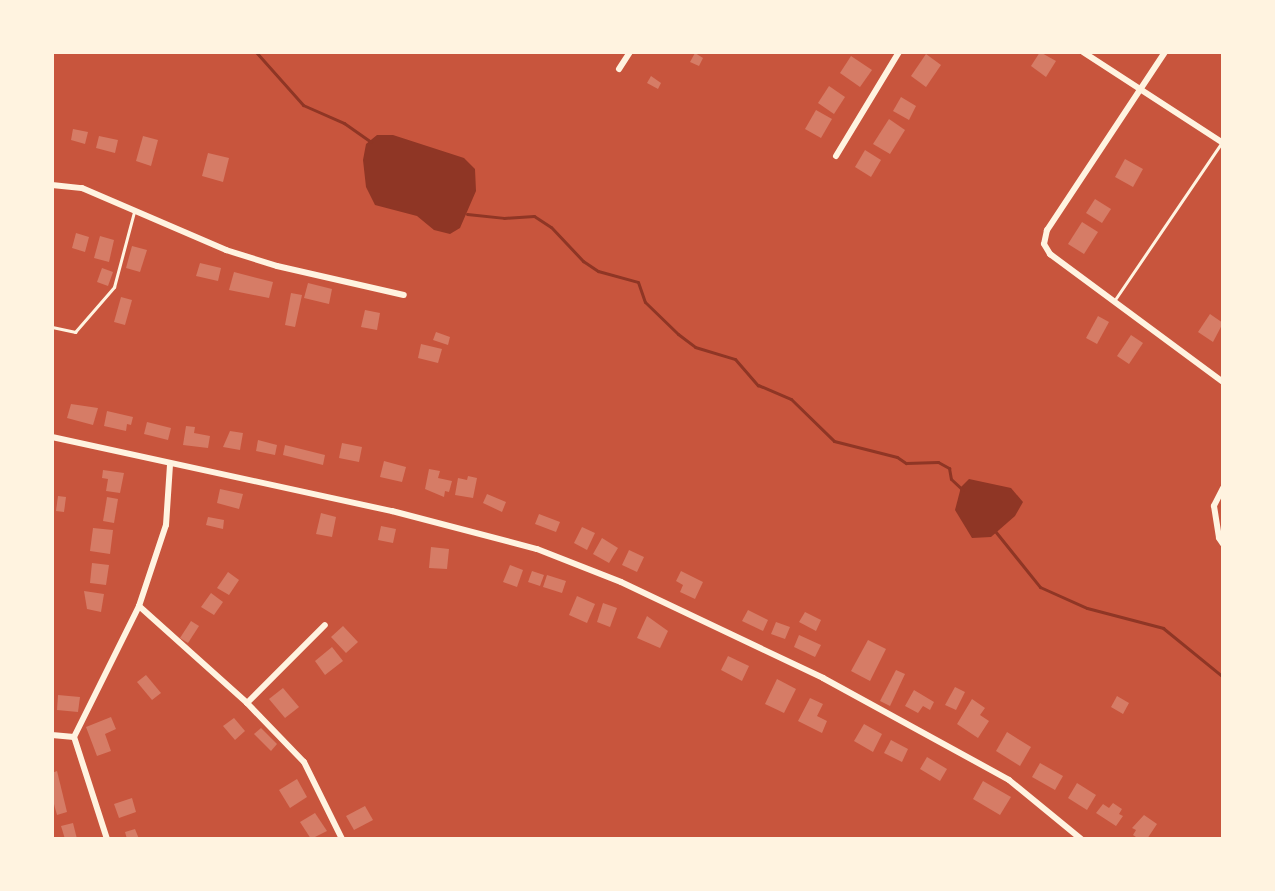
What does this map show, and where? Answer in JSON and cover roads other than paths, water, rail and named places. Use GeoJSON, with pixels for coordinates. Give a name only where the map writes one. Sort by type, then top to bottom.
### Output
{"type":"FeatureCollection","features":[{"type":"Feature","properties":{"kind":"street"},"geometry":{"type":"LineString","coordinates":[[619,69],[630,52]]}},
{"type":"Feature","properties":{"kind":"street"},"geometry":{"type":"LineString","coordinates":[[836,156],[899,52]]}},
{"type":"Feature","properties":{"kind":"street"},"geometry":{"type":"LineString","coordinates":[[1083,52],[1222,143]]}},
{"type":"Feature","properties":{"kind":"street"},"geometry":{"type":"LineString","coordinates":[[1165,52],[1047,230],[1044,244],[1050,254],[1223,382]]}},
{"type":"Feature","properties":{"kind":"street"},"geometry":{"type":"LineString","coordinates":[[52,185],[82,188],[226,250],[277,266],[404,295]]}},
{"type":"Feature","properties":{"kind":"street"},"geometry":{"type":"LineString","coordinates":[[52,437],[392,511],[537,549],[621,582],[823,678],[1009,780],[1081,839]]}},
{"type":"Feature","properties":{"kind":"street"},"geometry":{"type":"LineString","coordinates":[[107,839],[74,737],[139,606],[166,525],[170,465]]}},
{"type":"Feature","properties":{"kind":"street"},"geometry":{"type":"LineString","coordinates":[[1223,488],[1214,506],[1219,538],[1223,544]]}},
{"type":"Feature","properties":{"kind":"street"},"geometry":{"type":"LineString","coordinates":[[139,606],[247,703],[304,762],[342,839]]}},
{"type":"Feature","properties":{"kind":"street"},"geometry":{"type":"LineString","coordinates":[[247,703],[325,625]]}},
{"type":"Feature","properties":{"kind":"street"},"geometry":{"type":"LineString","coordinates":[[52,735],[74,737]]}},
{"type":"Feature","properties":{"kind":"lane"},"geometry":{"type":"LineString","coordinates":[[1114,301],[1222,143]]}},
{"type":"Feature","properties":{"kind":"lane"},"geometry":{"type":"LineString","coordinates":[[52,327],[75,332],[114,287],[135,209]]}},
{"type":"Feature","properties":{"kind":"waterway"},"geometry":{"type":"LineString","coordinates":[[256,52],[303,105],[344,123],[371,142]]}},
{"type":"Feature","properties":{"kind":"waterway"},"geometry":{"type":"LineString","coordinates":[[467,214],[504,218],[534,216],[551,227],[583,261],[598,271],[638,282],[645,302],[678,334],[695,347],[735,359],[758,385],[791,399],[834,441],[897,457],[906,463],[938,462],[949,468],[951,479],[963,490]]}},
{"type":"Feature","properties":{"kind":"waterway"},"geometry":{"type":"LineString","coordinates":[[995,531],[1040,587],[1087,608],[1163,628],[1223,677]]}}]}
